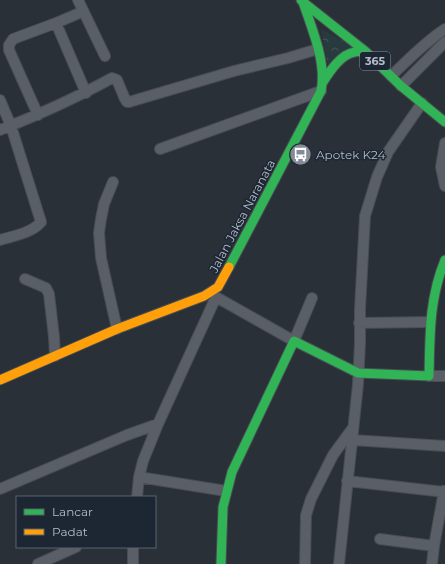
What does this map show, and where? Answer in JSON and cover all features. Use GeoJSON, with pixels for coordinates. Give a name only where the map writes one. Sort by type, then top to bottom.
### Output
{"type":"FeatureCollection","features":[{"type":"Feature","properties":{"kind":"main road"},"geometry":{"type":"LineString","coordinates":[[302,1],[322,64],[322,87]]}},
{"type":"Feature","properties":{"kind":"main road","name":"365"},"geometry":{"type":"LineString","coordinates":[[302,1],[365,51],[401,86],[445,122]]}},
{"type":"Feature","properties":{"kind":"main road","name":"Jalan Jaksa Naranata"},"geometry":{"type":"LineString","coordinates":[[0,380],[117,329],[204,296],[214,294],[329,73],[342,59],[354,52],[365,51]]}},
{"type":"Feature","properties":{"kind":"main road"},"geometry":{"type":"LineString","coordinates":[[221,564],[223,507],[232,472],[294,341],[358,373],[430,376],[430,322],[434,292],[440,269],[445,260]]}},
{"type":"Feature","properties":{"kind":"street"},"geometry":{"type":"LineString","coordinates":[[78,0],[105,56]]}},
{"type":"Feature","properties":{"kind":"street"},"geometry":{"type":"LineString","coordinates":[[38,115],[9,50],[9,45],[13,39],[77,14]]}},
{"type":"Feature","properties":{"kind":"street"},"geometry":{"type":"LineString","coordinates":[[56,23],[86,93]]}},
{"type":"Feature","properties":{"kind":"street"},"geometry":{"type":"LineString","coordinates":[[392,76],[422,46],[445,29]]}},
{"type":"Feature","properties":{"kind":"street"},"geometry":{"type":"LineString","coordinates":[[401,86],[445,42]]}},
{"type":"Feature","properties":{"kind":"street"},"geometry":{"type":"LineString","coordinates":[[0,130],[38,115],[86,93],[112,78],[115,78],[118,82],[126,101],[129,102],[234,71],[318,49]]}},
{"type":"Feature","properties":{"kind":"street"},"geometry":{"type":"LineString","coordinates":[[160,149],[322,87]]}},
{"type":"Feature","properties":{"kind":"street"},"geometry":{"type":"LineString","coordinates":[[0,100],[11,126],[41,222],[26,232],[0,240]]}},
{"type":"Feature","properties":{"kind":"street"},"geometry":{"type":"LineString","coordinates":[[339,564],[358,384],[365,216],[377,177],[388,152],[422,104]]}},
{"type":"Feature","properties":{"kind":"street"},"geometry":{"type":"LineString","coordinates":[[445,143],[441,167],[445,186]]}},
{"type":"Feature","properties":{"kind":"street"},"geometry":{"type":"LineString","coordinates":[[113,182],[104,204],[100,233],[101,258],[117,329]]}},
{"type":"Feature","properties":{"kind":"street"},"geometry":{"type":"LineString","coordinates":[[25,279],[46,288],[49,294],[55,356]]}},
{"type":"Feature","properties":{"kind":"street"},"geometry":{"type":"LineString","coordinates":[[137,496],[143,460],[214,294],[294,341],[312,298]]}},
{"type":"Feature","properties":{"kind":"street"},"geometry":{"type":"LineString","coordinates":[[360,323],[430,322]]}},
{"type":"Feature","properties":{"kind":"street"},"geometry":{"type":"LineString","coordinates":[[430,376],[445,376]]}},
{"type":"Feature","properties":{"kind":"street"},"geometry":{"type":"LineString","coordinates":[[0,489],[127,435],[158,424]]}},
{"type":"Feature","properties":{"kind":"street"},"geometry":{"type":"LineString","coordinates":[[304,564],[306,515],[311,499],[333,455],[353,428]]}},
{"type":"Feature","properties":{"kind":"street"},"geometry":{"type":"LineString","coordinates":[[352,440],[445,446]]}},
{"type":"Feature","properties":{"kind":"street"},"geometry":{"type":"LineString","coordinates":[[139,477],[226,491]]}},
{"type":"Feature","properties":{"kind":"street"},"geometry":{"type":"LineString","coordinates":[[348,481],[444,492],[432,564]]}},
{"type":"Feature","properties":{"kind":"street"},"geometry":{"type":"LineString","coordinates":[[380,539],[434,546]]}},
{"type":"Feature","properties":{"kind":"street"},"geometry":{"type":"LineString","coordinates":[[38,564],[74,548]]}},
{"type":"Feature","properties":{"kind":"street"},"geometry":{"type":"LineString","coordinates":[[133,564],[134,548]]}},
{"type":"Feature","properties":{"kind":"green space"},"geometry":{"type":"Polygon","coordinates":[[[321,29],[353,46],[329,69],[321,29]]]}},
{"type":"Feature","properties":{"kind":"traffic: fast"},"geometry":{"type":"LineString","coordinates":[[229,267],[321,91],[322,69],[318,46],[301,0]]}},
{"type":"Feature","properties":{"kind":"traffic: fast"},"geometry":{"type":"LineString","coordinates":[[303,0],[303,2],[365,51],[401,86],[445,122]]}},
{"type":"Feature","properties":{"kind":"traffic: fast"},"geometry":{"type":"LineString","coordinates":[[323,82],[336,64],[345,56],[350,53],[365,51]]}},
{"type":"Feature","properties":{"kind":"traffic: fast"},"geometry":{"type":"LineString","coordinates":[[221,564],[223,507],[232,472],[294,341],[358,373],[429,376],[431,317],[436,289],[445,260]]}},
{"type":"Feature","properties":{"kind":"traffic: slow"},"geometry":{"type":"LineString","coordinates":[[0,380],[117,329],[204,296],[218,287],[229,267]]}},
{"type":"Feature","properties":{"kind":"place","name":"Apotek K24"},"geometry":{"type":"Point","coordinates":[300,154]}}]}
